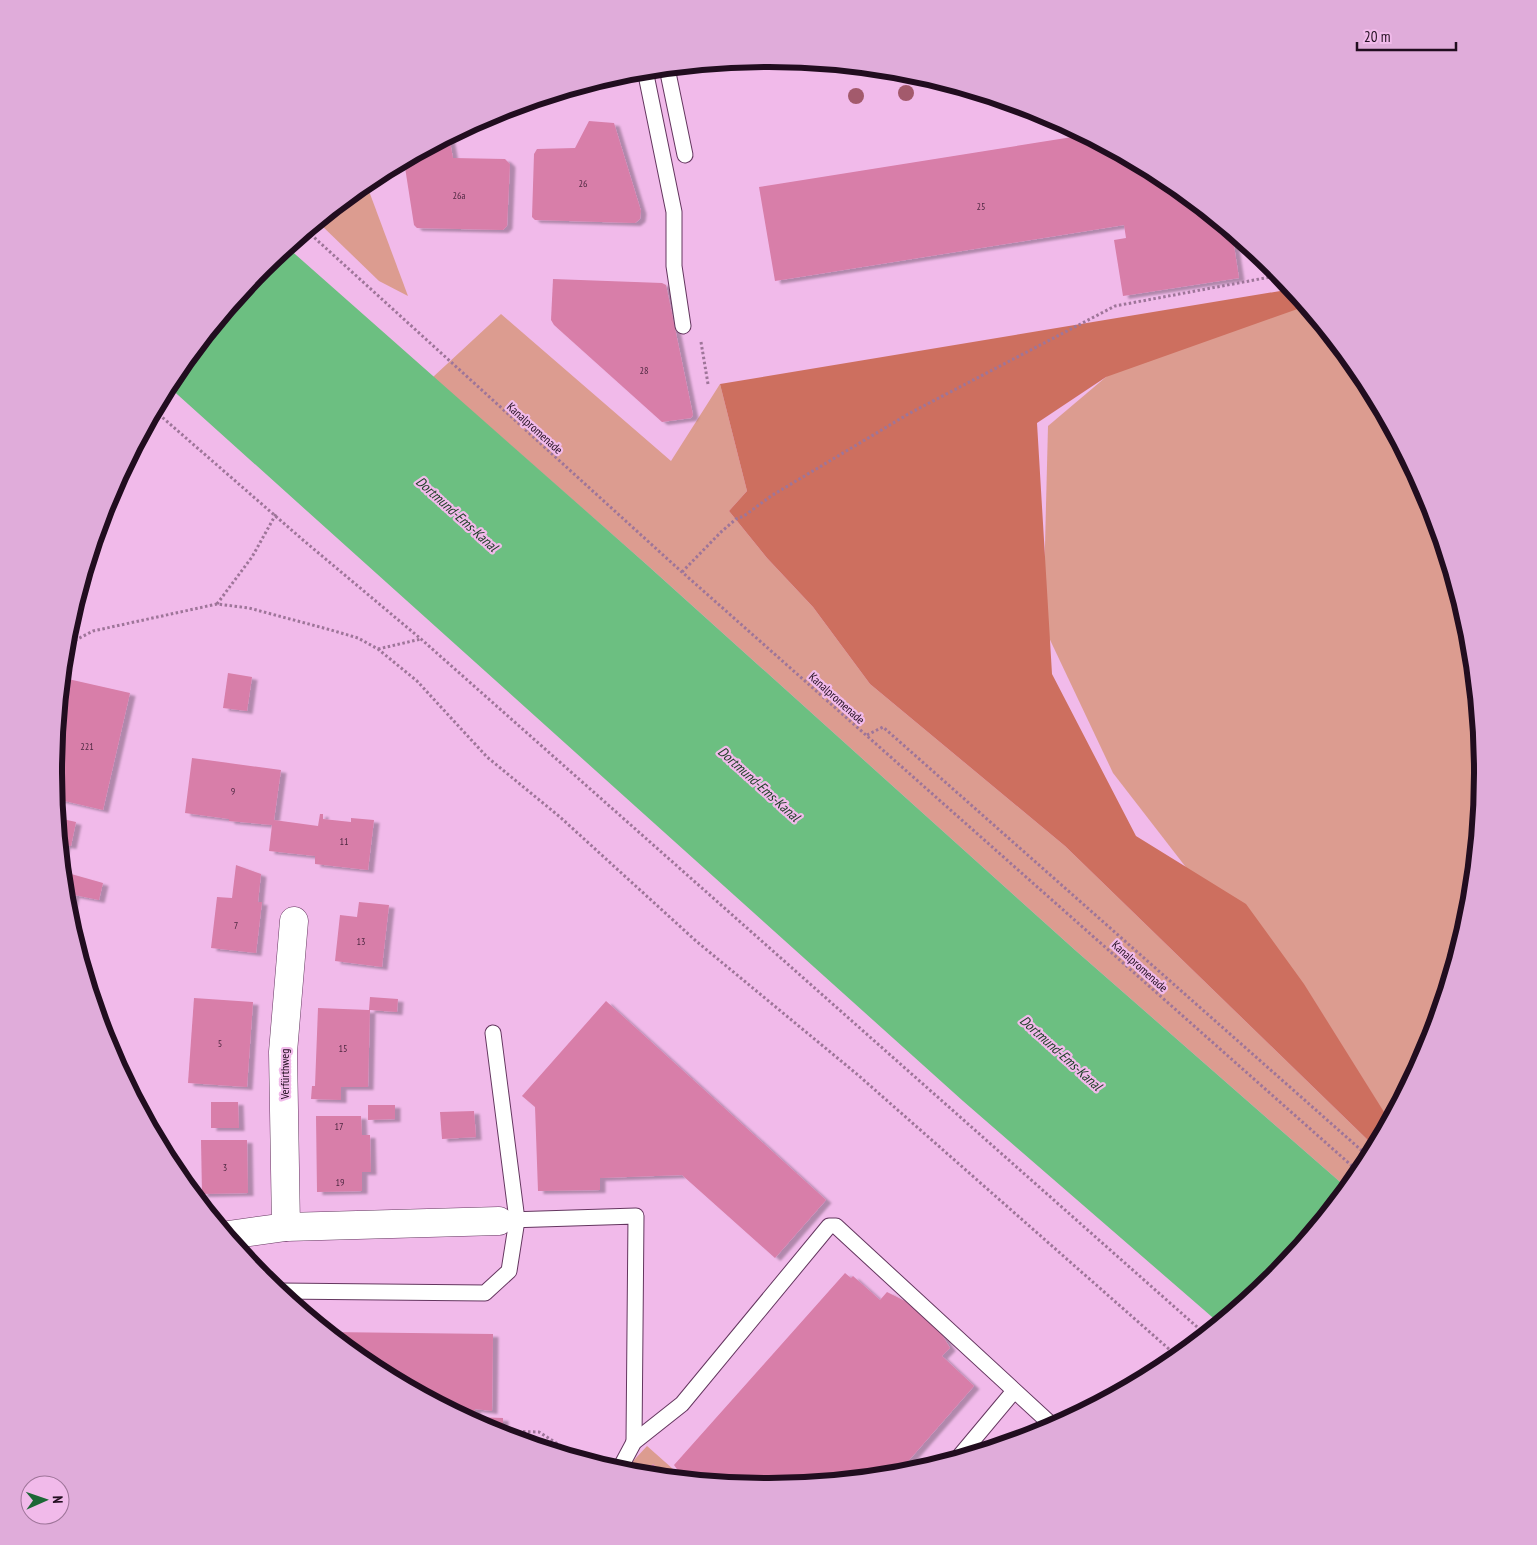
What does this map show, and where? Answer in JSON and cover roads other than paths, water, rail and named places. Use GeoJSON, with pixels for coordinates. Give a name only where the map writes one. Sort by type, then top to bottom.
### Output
{"type":"FeatureCollection","features":[{"type":"Feature","properties":{"kind":"street","name":"Verfürthweg"},"geometry":{"type":"LineString","coordinates":[[286,1227],[283,1052],[294,921]]}},
{"type":"Feature","properties":{"kind":"street"},"geometry":{"type":"LineString","coordinates":[[235,1234],[286,1227],[508,1220]]}},
{"type":"Feature","properties":{"kind":"lane"},"geometry":{"type":"LineString","coordinates":[[668,74],[685,155]]}},
{"type":"Feature","properties":{"kind":"lane"},"geometry":{"type":"LineString","coordinates":[[647,78],[674,212],[674,266],[683,326]]}},
{"type":"Feature","properties":{"kind":"lane"},"geometry":{"type":"LineString","coordinates":[[290,1291],[485,1293],[509,1271],[508,1220],[493,1033]]}},
{"type":"Feature","properties":{"kind":"lane"},"geometry":{"type":"LineString","coordinates":[[508,1220],[636,1216],[634,1442]]}},
{"type":"Feature","properties":{"kind":"lane"},"geometry":{"type":"LineString","coordinates":[[623,1463],[634,1442],[682,1404],[830,1226],[836,1226],[1047,1421]]}},
{"type":"Feature","properties":{"kind":"lane"},"geometry":{"type":"LineString","coordinates":[[965,1450],[1014,1392]]}},
{"type":"Feature","properties":{"kind":"water","name":"Dortmund-Ems-Kanal"},"geometry":{"type":"Polygon","coordinates":[[[292,252],[646,564],[1075,950],[1342,1184],[1299,1238],[1268,1272],[1215,1319],[963,1101],[174,391],[208,343],[238,307],[269,273],[292,252]]]}}]}
